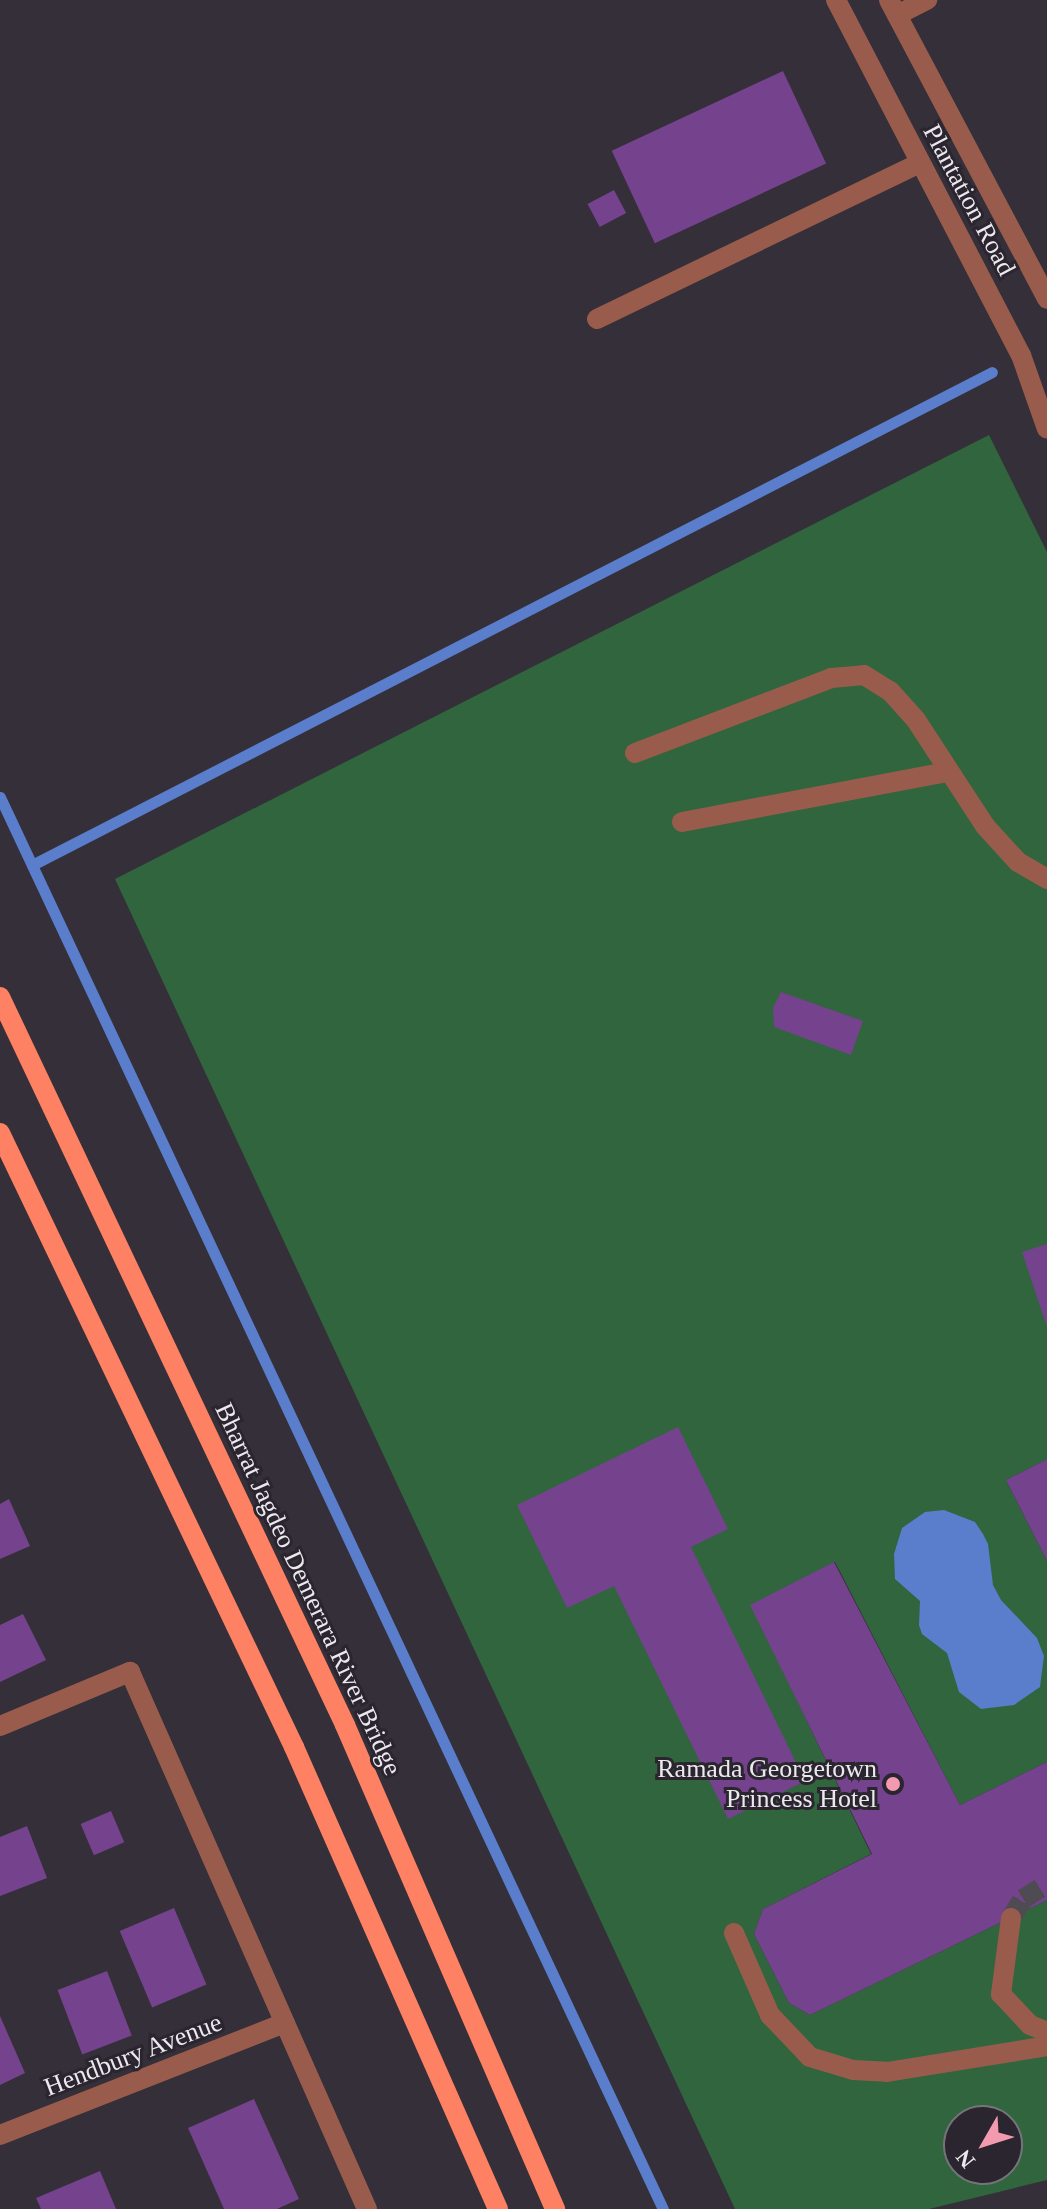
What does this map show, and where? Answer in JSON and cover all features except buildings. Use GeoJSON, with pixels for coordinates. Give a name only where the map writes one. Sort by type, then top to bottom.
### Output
{"type":"FeatureCollection","features":[{"type":"Feature","properties":{"kind":"main road","name":"Bharrat Jagdeo Demerara River Bridge"},"geometry":{"type":"LineString","coordinates":[[0,997],[345,1725],[555,2209]]}},
{"type":"Feature","properties":{"kind":"main road"},"geometry":{"type":"LineString","coordinates":[[0,1133],[294,1747],[498,2209]]}},
{"type":"Feature","properties":{"kind":"street","name":"Plantation Road"},"geometry":{"type":"LineString","coordinates":[[836,0],[1021,355],[1047,429]]}},
{"type":"Feature","properties":{"kind":"street"},"geometry":{"type":"LineString","coordinates":[[893,8],[927,0]]}},
{"type":"Feature","properties":{"kind":"street","name":"Plantation Road"},"geometry":{"type":"LineString","coordinates":[[893,8],[1047,299]]}},
{"type":"Feature","properties":{"kind":"street"},"geometry":{"type":"LineString","coordinates":[[597,319],[919,163]]}},
{"type":"Feature","properties":{"kind":"street"},"geometry":{"type":"LineString","coordinates":[[635,753],[831,678],[864,675],[890,691],[916,720],[946,772],[985,826],[1018,862],[1047,879]]}},
{"type":"Feature","properties":{"kind":"street"},"geometry":{"type":"LineString","coordinates":[[682,822],[946,772]]}},
{"type":"Feature","properties":{"kind":"street"},"geometry":{"type":"LineString","coordinates":[[0,1726],[130,1672],[367,2209]]}},
{"type":"Feature","properties":{"kind":"street"},"geometry":{"type":"LineString","coordinates":[[1011,1918],[1001,1994],[1030,2025],[1047,2032]]}},
{"type":"Feature","properties":{"kind":"street"},"geometry":{"type":"LineString","coordinates":[[734,1933],[770,2015],[810,2057],[853,2070],[887,2072],[1047,2046]]}},
{"type":"Feature","properties":{"kind":"street","name":"Hendbury Avenue"},"geometry":{"type":"LineString","coordinates":[[0,2135],[285,2023]]}},
{"type":"Feature","properties":{"kind":"green space"},"geometry":{"type":"Polygon","coordinates":[[[989,435],[1047,552],[1047,1459],[1006,1480],[1047,1561],[1047,1762],[960,1805],[835,1562],[751,1605],[871,1854],[763,1909],[754,1934],[789,2003],[810,2015],[1047,1900],[1047,2180],[929,2209],[735,2209],[115,879],[989,435]]]}},
{"type":"Feature","properties":{"kind":"water"},"geometry":{"type":"Polygon","coordinates":[[[944,1510],[975,1522],[988,1544],[993,1585],[1001,1600],[1037,1638],[1044,1656],[1040,1687],[1014,1705],[981,1709],[959,1692],[947,1653],[922,1634],[919,1625],[920,1601],[895,1579],[894,1554],[902,1528],[925,1512],[944,1510]]]}},
{"type":"Feature","properties":{"kind":"waterway"},"geometry":{"type":"LineString","coordinates":[[32,865],[992,372]]}},
{"type":"Feature","properties":{"kind":"waterway"},"geometry":{"type":"LineString","coordinates":[[0,797],[663,2209]]}},
{"type":"Feature","properties":{"kind":"tunnel"},"geometry":{"type":"LineString","coordinates":[[1011,1918],[1023,1899],[1047,1884]]}},
{"type":"Feature","properties":{"kind":"place","name":"Ramada Georgetown Princess Hotel"},"geometry":{"type":"Point","coordinates":[893,1784]}}]}
